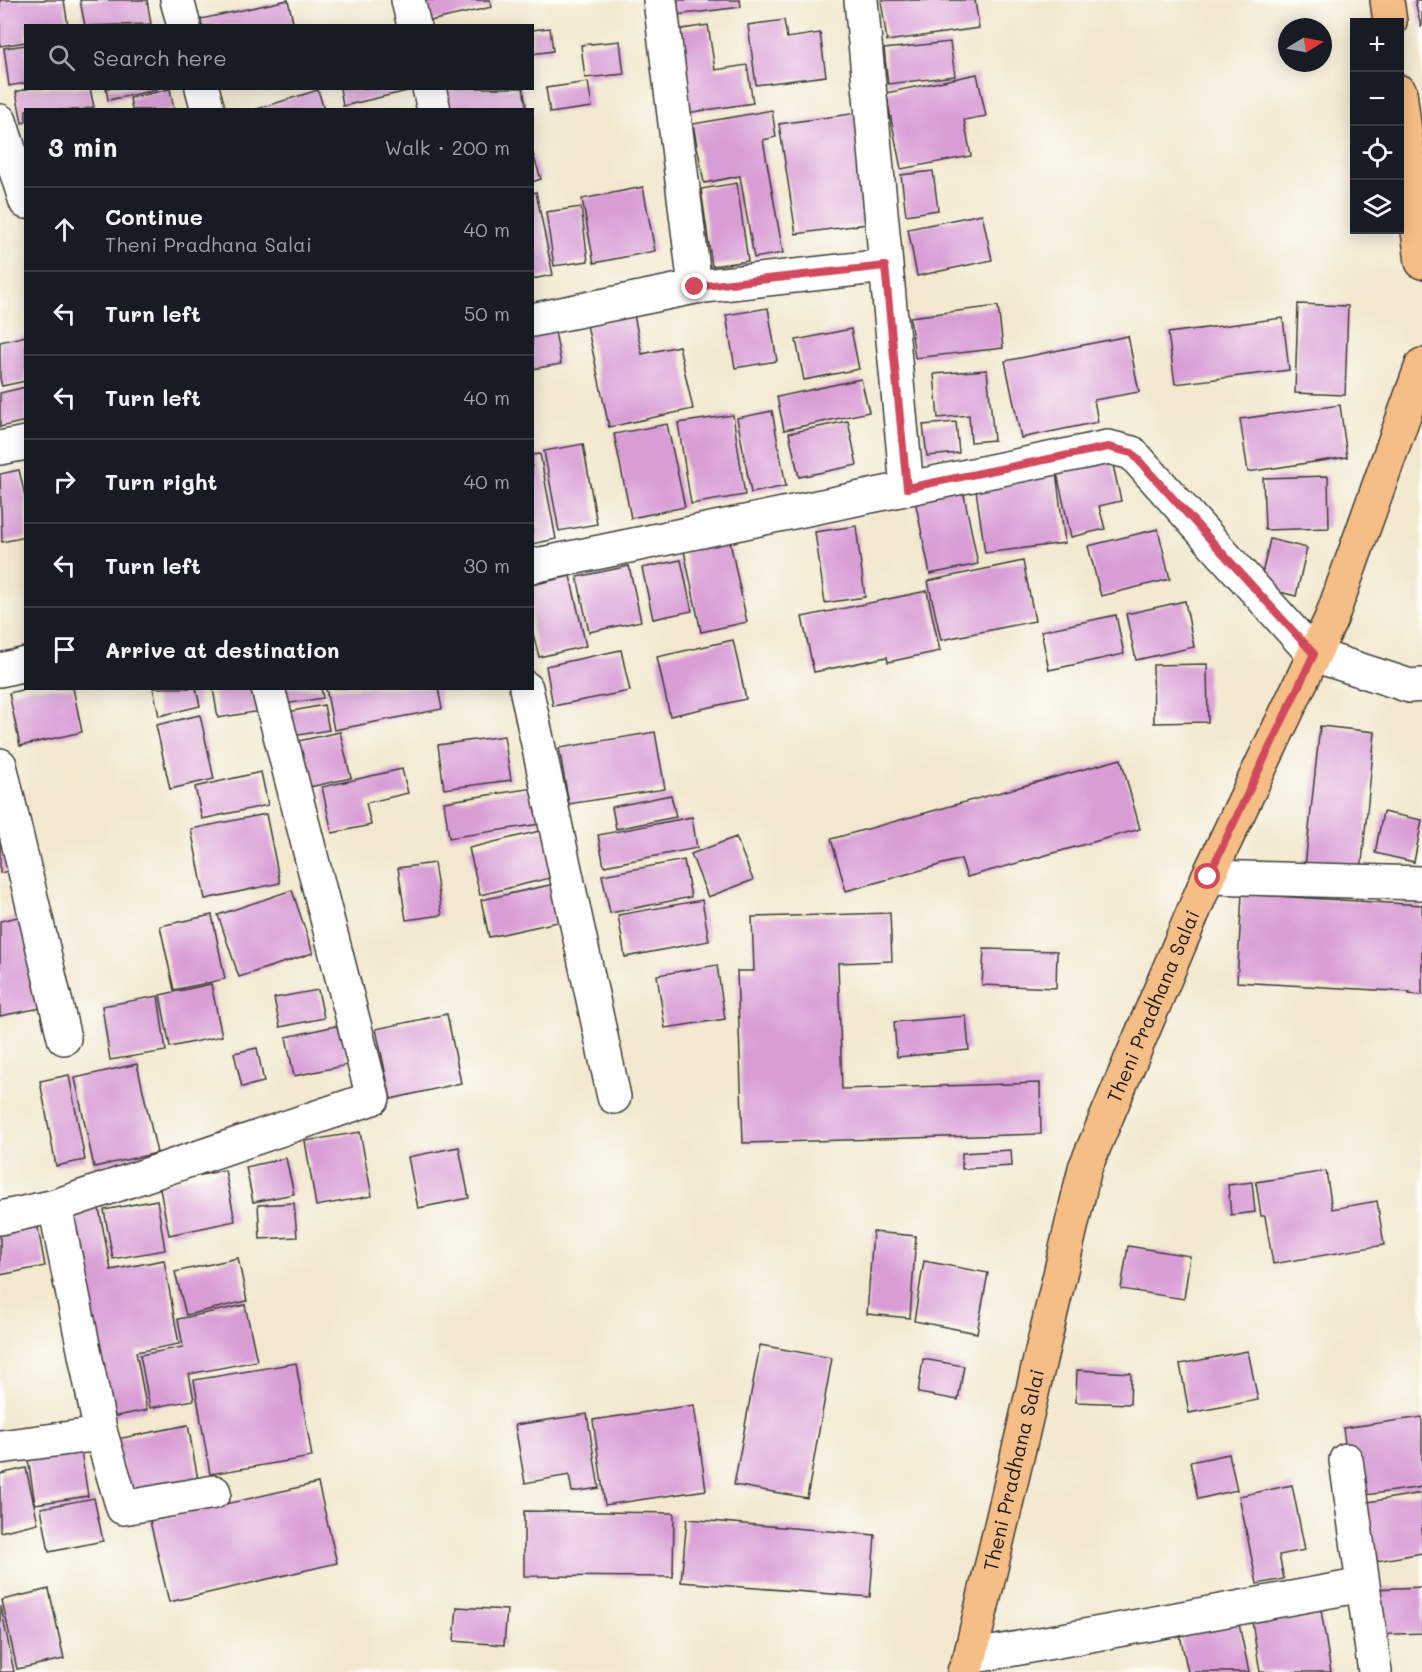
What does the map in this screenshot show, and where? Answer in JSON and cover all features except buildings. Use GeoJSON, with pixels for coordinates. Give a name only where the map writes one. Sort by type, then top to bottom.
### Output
{"type":"FeatureCollection","features":[{"type":"Feature","properties":{"kind":"main road"},"geometry":{"type":"LineString","coordinates":[[1387,0],[1389,18]]}},
{"type":"Feature","properties":{"kind":"main road"},"geometry":{"type":"LineString","coordinates":[[1404,123],[1422,262]]}},
{"type":"Feature","properties":{"kind":"main road","name":"Theni Pradhana Salai"},"geometry":{"type":"LineString","coordinates":[[967,1664],[1085,1168],[1208,877],[1331,619],[1421,368]]}},
{"type":"Feature","properties":{"kind":"street"},"geometry":{"type":"LineString","coordinates":[[177,0],[183,24]]}},
{"type":"Feature","properties":{"kind":"street"},"geometry":{"type":"LineString","coordinates":[[408,0],[414,24]]}},
{"type":"Feature","properties":{"kind":"street"},"geometry":{"type":"LineString","coordinates":[[660,0],[695,287]]}},
{"type":"Feature","properties":{"kind":"street"},"geometry":{"type":"LineString","coordinates":[[861,0],[907,488]]}},
{"type":"Feature","properties":{"kind":"street"},"geometry":{"type":"LineString","coordinates":[[202,90],[207,108]]}},
{"type":"Feature","properties":{"kind":"street"},"geometry":{"type":"LineString","coordinates":[[429,90],[434,108]]}},
{"type":"Feature","properties":{"kind":"street"},"geometry":{"type":"LineString","coordinates":[[0,121],[24,196]]}},
{"type":"Feature","properties":{"kind":"street"},"geometry":{"type":"LineString","coordinates":[[534,320],[695,287],[885,266]]}},
{"type":"Feature","properties":{"kind":"street"},"geometry":{"type":"LineString","coordinates":[[0,448],[24,443]]}},
{"type":"Feature","properties":{"kind":"street"},"geometry":{"type":"LineString","coordinates":[[534,566],[1108,447],[1132,453],[1314,654],[1410,686],[1422,685]]}},
{"type":"Feature","properties":{"kind":"street"},"geometry":{"type":"LineString","coordinates":[[0,670],[24,664]]}},
{"type":"Feature","properties":{"kind":"street"},"geometry":{"type":"LineString","coordinates":[[0,1218],[55,1206],[373,1098],[269,690]]}},
{"type":"Feature","properties":{"kind":"street"},"geometry":{"type":"LineString","coordinates":[[526,690],[614,1096]]}},
{"type":"Feature","properties":{"kind":"street"},"geometry":{"type":"LineString","coordinates":[[0,765],[64,1038]]}},
{"type":"Feature","properties":{"kind":"street"},"geometry":{"type":"LineString","coordinates":[[1208,877],[1422,883]]}},
{"type":"Feature","properties":{"kind":"street"},"geometry":{"type":"LineString","coordinates":[[55,1206],[101,1434],[123,1508],[214,1492]]}},
{"type":"Feature","properties":{"kind":"street"},"geometry":{"type":"LineString","coordinates":[[0,1447],[101,1434]]}},
{"type":"Feature","properties":{"kind":"street"},"geometry":{"type":"LineString","coordinates":[[1346,1460],[1376,1672]]}},
{"type":"Feature","properties":{"kind":"street"},"geometry":{"type":"LineString","coordinates":[[967,1664],[1363,1586]]}},
{"type":"Feature","properties":{"kind":"route"},"geometry":{"type":"LineString","coordinates":[[695,287],[885,266],[907,488],[1108,447],[1132,453],[1314,654],[1208,877]]}}]}
